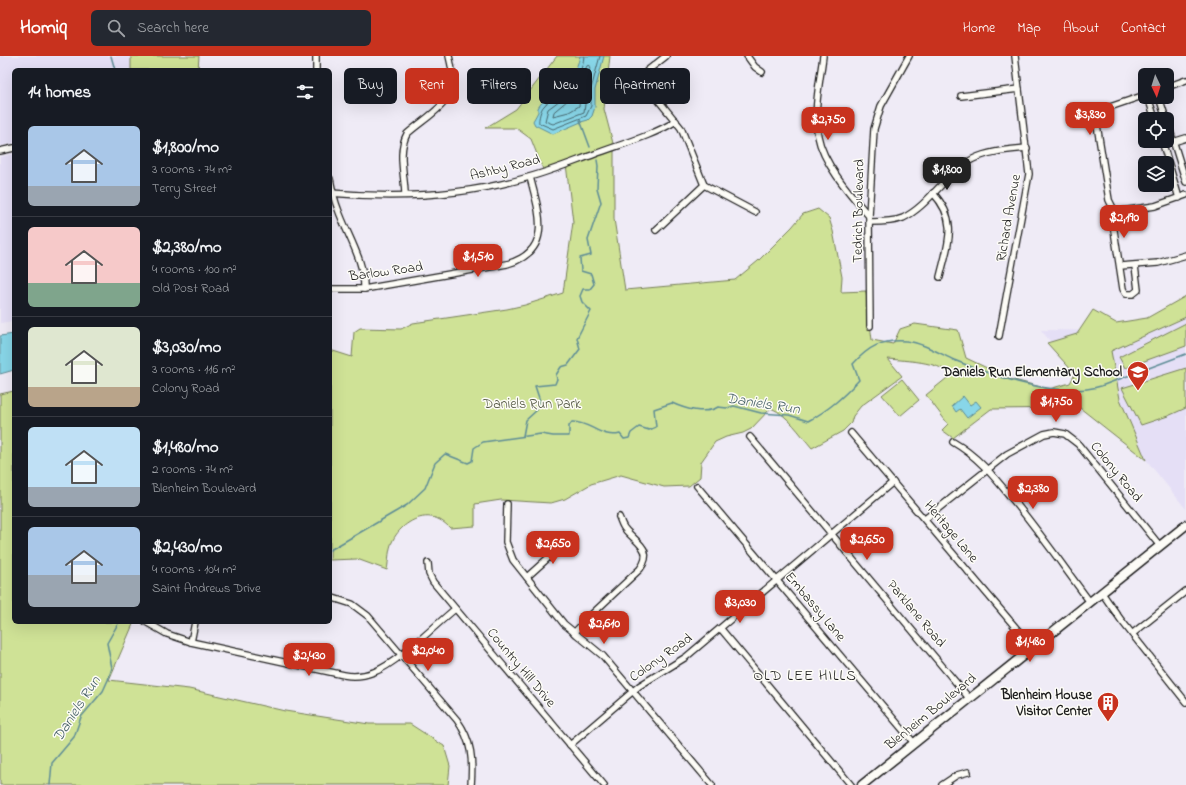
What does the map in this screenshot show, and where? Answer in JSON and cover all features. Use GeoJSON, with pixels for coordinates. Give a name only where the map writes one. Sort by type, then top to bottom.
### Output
{"type":"FeatureCollection","features":[{"type":"Feature","properties":{"kind":"main road","name":"Blenheim Boulevard"},"geometry":{"type":"LineString","coordinates":[[862,785],[1186,525]]}},
{"type":"Feature","properties":{"kind":"street"},"geometry":{"type":"LineString","coordinates":[[316,56],[316,68]]}},
{"type":"Feature","properties":{"kind":"street"},"geometry":{"type":"LineString","coordinates":[[405,195],[402,150],[404,140],[412,130],[440,106],[448,96],[453,79],[450,56]]}},
{"type":"Feature","properties":{"kind":"street"},"geometry":{"type":"LineString","coordinates":[[666,56],[650,67],[645,75],[648,89],[676,121],[687,140],[704,185],[755,212]]}},
{"type":"Feature","properties":{"kind":"street"},"geometry":{"type":"LineString","coordinates":[[747,56],[755,67],[762,72]]}},
{"type":"Feature","properties":{"kind":"street"},"geometry":{"type":"LineString","coordinates":[[823,56],[817,113],[817,132],[820,145],[831,165],[869,219],[890,221],[903,218],[954,173],[973,159],[989,153],[1027,148]]}},
{"type":"Feature","properties":{"kind":"street","name":"Tedrich Boulevard"},"geometry":{"type":"LineString","coordinates":[[870,326],[869,219],[874,128],[881,106],[909,56]]}},
{"type":"Feature","properties":{"kind":"street","name":"Richard Avenue"},"geometry":{"type":"LineString","coordinates":[[999,336],[1028,183],[1027,148],[1015,56]]}},
{"type":"Feature","properties":{"kind":"street"},"geometry":{"type":"LineString","coordinates":[[1174,84],[1186,80]]}},
{"type":"Feature","properties":{"kind":"street"},"geometry":{"type":"LineString","coordinates":[[961,96],[1019,89]]}},
{"type":"Feature","properties":{"kind":"street"},"geometry":{"type":"LineString","coordinates":[[1135,266],[1138,290],[1133,294],[1126,294],[1123,289],[1113,224],[1115,212],[1109,200],[1097,124],[1098,116],[1104,109],[1138,97]]}},
{"type":"Feature","properties":{"kind":"street","name":"Ashby Road"},"geometry":{"type":"LineString","coordinates":[[332,193],[430,195],[461,191],[530,177],[667,127],[676,121]]}},
{"type":"Feature","properties":{"kind":"street"},"geometry":{"type":"LineString","coordinates":[[1174,142],[1186,138]]}},
{"type":"Feature","properties":{"kind":"street"},"geometry":{"type":"LineString","coordinates":[[1174,145],[1186,182]]}},
{"type":"Feature","properties":{"kind":"street"},"geometry":{"type":"LineString","coordinates":[[0,151],[12,148]]}},
{"type":"Feature","properties":{"kind":"street"},"geometry":{"type":"LineString","coordinates":[[1164,148],[1179,198]]}},
{"type":"Feature","properties":{"kind":"street","name":"Barlow Road"},"geometry":{"type":"LineString","coordinates":[[332,289],[364,289],[506,264],[522,259],[535,245],[541,229],[539,211],[530,177]]}},
{"type":"Feature","properties":{"kind":"street"},"geometry":{"type":"LineString","coordinates":[[656,230],[704,185]]}},
{"type":"Feature","properties":{"kind":"street"},"geometry":{"type":"LineString","coordinates":[[933,193],[946,208],[950,224],[940,277]]}},
{"type":"Feature","properties":{"kind":"street"},"geometry":{"type":"LineString","coordinates":[[332,195],[361,266],[364,276],[364,289]]}},
{"type":"Feature","properties":{"kind":"street"},"geometry":{"type":"LineString","coordinates":[[1115,212],[1139,210],[1186,195]]}},
{"type":"Feature","properties":{"kind":"street"},"geometry":{"type":"LineString","coordinates":[[1120,266],[1135,266],[1186,255]]}},
{"type":"Feature","properties":{"kind":"street","name":"Colony Road"},"geometry":{"type":"LineString","coordinates":[[925,519],[1014,449],[1044,434],[1054,432],[1065,434],[1078,444],[1160,546]]}},
{"type":"Feature","properties":{"kind":"street","name":"Heritage Lane"},"geometry":{"type":"LineString","coordinates":[[851,433],[1033,648]]}},
{"type":"Feature","properties":{"kind":"street","name":"Parklane Road"},"geometry":{"type":"LineString","coordinates":[[750,437],[969,698]]}},
{"type":"Feature","properties":{"kind":"street"},"geometry":{"type":"LineString","coordinates":[[953,442],[978,460],[988,470],[1041,535],[1090,602]]}},
{"type":"Feature","properties":{"kind":"street","name":"Colony Road"},"geometry":{"type":"LineString","coordinates":[[570,745],[654,675],[686,657],[721,629],[893,482]]}},
{"type":"Feature","properties":{"kind":"street","name":"Embassy Lane"},"geometry":{"type":"LineString","coordinates":[[697,486],[914,743]]}},
{"type":"Feature","properties":{"kind":"street"},"geometry":{"type":"LineString","coordinates":[[507,504],[507,548],[513,560],[560,620],[603,656],[712,785]]}},
{"type":"Feature","properties":{"kind":"street"},"geometry":{"type":"LineString","coordinates":[[574,633],[640,569],[644,563],[645,554],[642,546],[626,530],[619,517]]}},
{"type":"Feature","properties":{"kind":"street"},"geometry":{"type":"LineString","coordinates":[[527,577],[568,540]]}},
{"type":"Feature","properties":{"kind":"street","name":"Country Hill Drive"},"geometry":{"type":"LineString","coordinates":[[428,563],[429,574],[433,582],[604,785]]}},
{"type":"Feature","properties":{"kind":"street"},"geometry":{"type":"LineString","coordinates":[[1132,634],[1186,591]]}},
{"type":"Feature","properties":{"kind":"street"},"geometry":{"type":"LineString","coordinates":[[1102,593],[1132,634],[1186,702]]}},
{"type":"Feature","properties":{"kind":"street"},"geometry":{"type":"LineString","coordinates":[[332,597],[344,600],[360,609],[402,654],[463,728],[472,753],[471,785]]}},
{"type":"Feature","properties":{"kind":"street"},"geometry":{"type":"LineString","coordinates":[[150,624],[167,634],[191,642],[351,676],[374,672],[388,665],[455,609]]}},
{"type":"Feature","properties":{"kind":"street"},"geometry":{"type":"LineString","coordinates":[[191,642],[196,624]]}},
{"type":"Feature","properties":{"kind":"street"},"geometry":{"type":"LineString","coordinates":[[721,629],[851,785]]}},
{"type":"Feature","properties":{"kind":"street"},"geometry":{"type":"LineString","coordinates":[[942,785],[957,774],[968,772]]}},
{"type":"Feature","properties":{"kind":"shaded area"},"geometry":{"type":"Polygon","coordinates":[[[0,56],[131,56],[131,68],[12,68],[12,143],[0,146],[0,56]]]}},
{"type":"Feature","properties":{"kind":"shaded area"},"geometry":{"type":"Polygon","coordinates":[[[12,154],[12,321],[0,323],[0,157],[12,154]]]}},
{"type":"Feature","properties":{"kind":"shaded area","name":"Daniels Run Elementary School"},"geometry":{"type":"Polygon","coordinates":[[[1186,303],[1186,509],[1041,330],[1140,331],[1186,303]]]}},
{"type":"Feature","properties":{"kind":"green space"},"geometry":{"type":"Polygon","coordinates":[[[131,56],[199,56],[198,68],[131,68],[131,56]]]}},
{"type":"Feature","properties":{"kind":"green space","name":"Daniels Run Park"},"geometry":{"type":"Polygon","coordinates":[[[557,56],[610,56],[609,68],[600,68],[600,104],[605,104],[604,109],[614,147],[614,219],[625,290],[735,280],[758,261],[803,214],[818,209],[829,218],[833,231],[842,277],[841,292],[866,291],[872,340],[893,344],[900,329],[915,324],[958,330],[966,358],[1010,379],[1049,389],[1070,383],[1075,374],[1047,343],[1077,334],[1093,310],[1116,323],[1147,318],[1186,296],[1186,317],[1111,351],[1120,399],[1146,460],[1080,408],[991,409],[953,438],[942,430],[948,424],[926,395],[952,374],[937,366],[929,364],[888,359],[902,376],[861,406],[853,416],[851,423],[843,431],[812,448],[788,420],[771,408],[751,429],[715,442],[701,462],[700,477],[689,486],[664,487],[621,475],[591,484],[565,499],[551,503],[501,500],[475,504],[475,526],[450,528],[437,518],[431,517],[420,518],[409,522],[400,530],[391,543],[387,570],[357,559],[332,560],[332,351],[352,357],[354,332],[360,328],[401,329],[413,323],[525,305],[563,293],[573,222],[566,164],[544,172],[531,139],[516,128],[485,128],[516,109],[520,104],[531,104],[531,90],[539,79],[539,104],[592,104],[592,68],[548,68],[557,56]]]}},
{"type":"Feature","properties":{"kind":"green space"},"geometry":{"type":"Polygon","coordinates":[[[1186,323],[1186,346],[1125,368],[1119,357],[1186,323]]]}},
{"type":"Feature","properties":{"kind":"green space"},"geometry":{"type":"Polygon","coordinates":[[[1186,368],[1186,408],[1141,425],[1122,388],[1186,368]]]}},
{"type":"Feature","properties":{"kind":"green space"},"geometry":{"type":"Polygon","coordinates":[[[902,379],[919,400],[900,416],[882,395],[902,379]]]}},
{"type":"Feature","properties":{"kind":"green space"},"geometry":{"type":"Polygon","coordinates":[[[12,391],[12,624],[133,624],[109,680],[189,689],[285,711],[369,724],[410,724],[444,746],[450,766],[448,785],[0,785],[0,394],[12,391]]]}},
{"type":"Feature","properties":{"kind":"water"},"geometry":{"type":"Polygon","coordinates":[[[580,56],[604,56],[595,90],[595,107],[592,116],[588,120],[553,134],[535,125],[533,121],[541,104],[592,104],[592,68],[576,68],[580,56]]]}},
{"type":"Feature","properties":{"kind":"water"},"geometry":{"type":"Polygon","coordinates":[[[12,334],[12,371],[0,374],[0,336],[12,334]]]}},
{"type":"Feature","properties":{"kind":"water"},"geometry":{"type":"Polygon","coordinates":[[[963,396],[970,405],[976,401],[981,407],[967,418],[960,409],[956,412],[952,406],[963,396]]]}},
{"type":"Feature","properties":{"kind":"waterway"},"geometry":{"type":"LineString","coordinates":[[111,56],[114,68]]}},
{"type":"Feature","properties":{"kind":"waterway"},"geometry":{"type":"LineString","coordinates":[[580,120],[590,147]]}},
{"type":"Feature","properties":{"kind":"waterway"},"geometry":{"type":"LineString","coordinates":[[523,436],[526,420],[537,410],[540,401],[535,386],[555,384],[557,379],[556,375],[561,367],[568,365],[580,349],[577,338],[591,311],[582,302],[580,296],[583,289],[590,289],[594,284],[591,274],[581,271],[580,258],[591,255],[588,240],[601,202],[597,188],[597,160]]}},
{"type":"Feature","properties":{"kind":"waterway","name":"Daniels Run"},"geometry":{"type":"LineString","coordinates":[[332,549],[407,505],[425,488],[435,463],[445,454],[468,463],[472,461],[474,448],[483,442],[541,434],[569,436],[569,426],[572,422],[584,424],[607,434],[620,434],[624,439],[629,438],[631,433],[639,427],[649,430],[656,427],[654,409],[672,403],[689,409],[701,411],[707,411],[718,407],[727,408],[734,406],[761,413],[789,415],[808,421],[835,403],[859,380],[853,364],[864,353],[876,345],[890,341],[906,341],[925,346],[971,367],[1007,379],[1046,388],[1065,390],[1101,386],[1186,354]]}},
{"type":"Feature","properties":{"kind":"waterway","name":"Daniels Run"},"geometry":{"type":"LineString","coordinates":[[50,785],[52,763],[74,737],[81,717],[103,691],[108,680],[112,668],[107,643],[118,624]]}},
{"type":"Feature","properties":{"kind":"place","name":"Daniels Run Elementary School"},"geometry":{"type":"Point","coordinates":[1138,392]}},
{"type":"Feature","properties":{"kind":"place","name":"Blenheim House Visitor Center"},"geometry":{"type":"Point","coordinates":[1108,722]}},
{"type":"Feature","properties":{"kind":"district","name":"OLD LEE HILLS"},"geometry":{"type":"Point","coordinates":[805,676]}}]}
